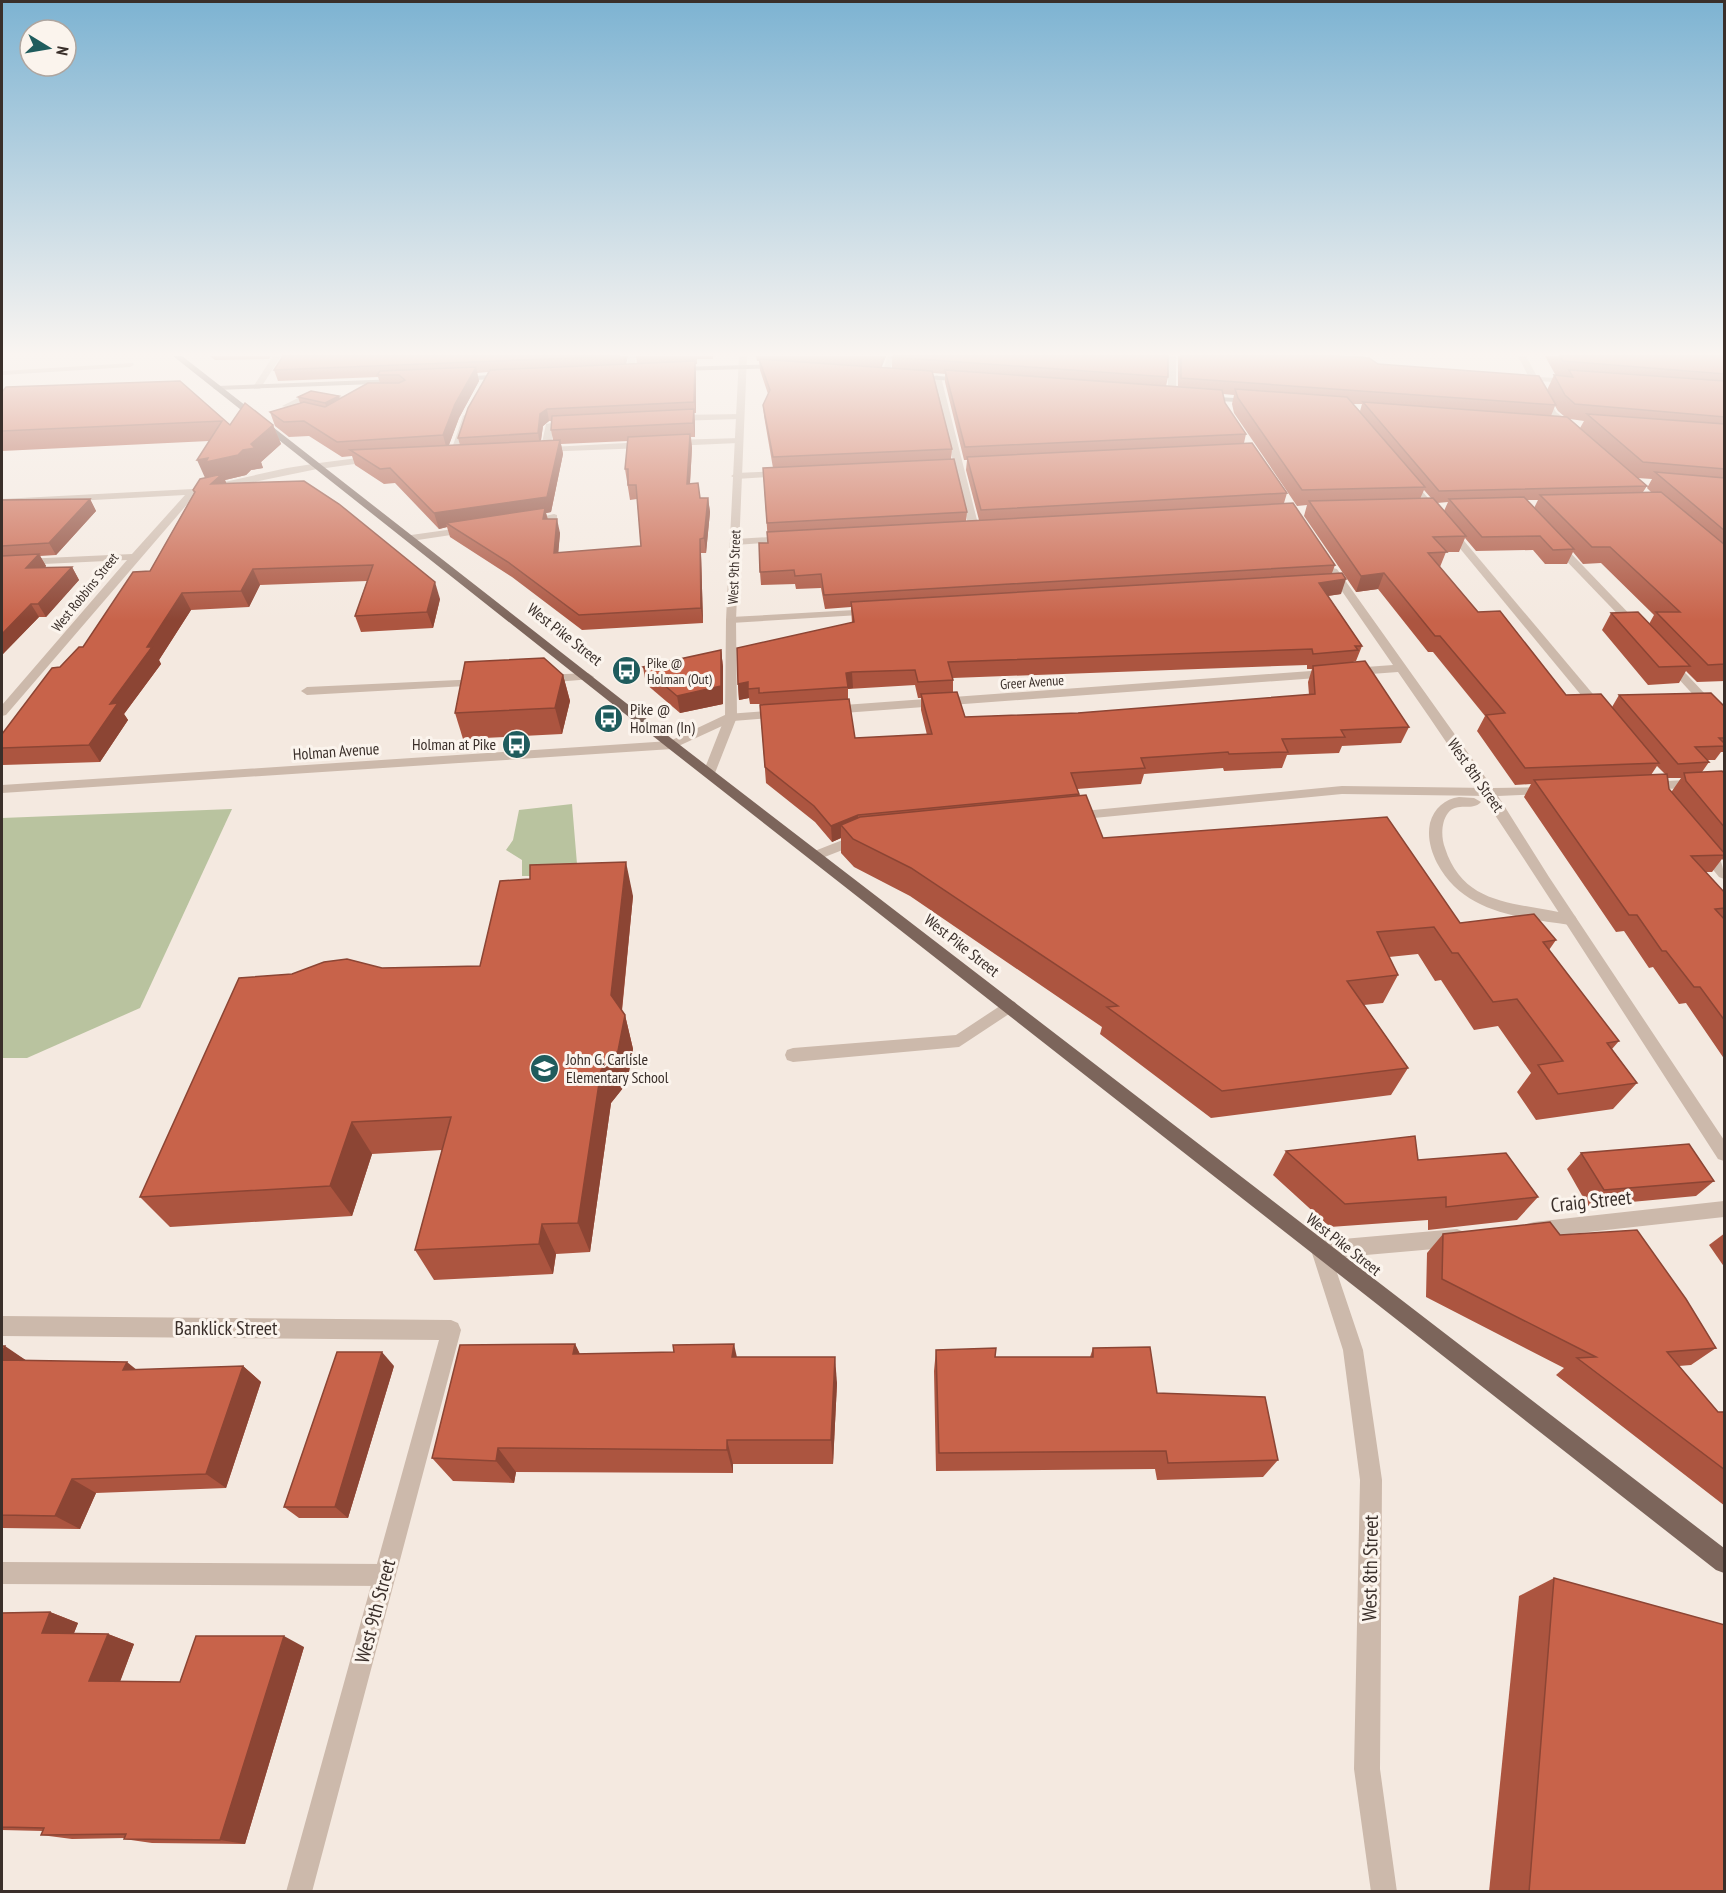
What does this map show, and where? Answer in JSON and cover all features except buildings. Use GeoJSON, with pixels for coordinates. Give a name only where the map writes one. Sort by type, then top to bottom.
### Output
{"type":"FeatureCollection","features":[{"type":"Feature","properties":{"kind":"main road","name":"West Pike Street"},"geometry":{"type":"LineString","coordinates":[[294,444],[672,745],[817,855],[1320,1250],[1725,1562]]}},
{"type":"Feature","properties":{"kind":"street"},"geometry":{"type":"LineString","coordinates":[[452,455],[456,444]]}},
{"type":"Feature","properties":{"kind":"street"},"geometry":{"type":"LineString","coordinates":[[546,450],[547,444]]}},
{"type":"Feature","properties":{"kind":"street"},"geometry":{"type":"LineString","coordinates":[[534,451],[655,444]]}},
{"type":"Feature","properties":{"kind":"street","name":"West 9th Street"},"geometry":{"type":"LineString","coordinates":[[709,773],[731,717],[731,620],[738,444]]}},
{"type":"Feature","properties":{"kind":"street"},"geometry":{"type":"LineString","coordinates":[[953,444],[974,528]]}},
{"type":"Feature","properties":{"kind":"street"},"geometry":{"type":"LineString","coordinates":[[441,455],[464,454]]}},
{"type":"Feature","properties":{"kind":"street"},"geometry":{"type":"LineString","coordinates":[[2,502],[193,492],[218,489],[290,468],[385,458]]}},
{"type":"Feature","properties":{"kind":"street"},"geometry":{"type":"LineString","coordinates":[[947,465],[970,464]]}},
{"type":"Feature","properties":{"kind":"street"},"geometry":{"type":"LineString","coordinates":[[736,476],[795,473]]}},
{"type":"Feature","properties":{"kind":"street"},"geometry":{"type":"LineString","coordinates":[[1404,475],[1609,721]]}},
{"type":"Feature","properties":{"kind":"street","name":"West Robbins Street"},"geometry":{"type":"LineString","coordinates":[[2,712],[80,623],[133,557],[193,492]]}},
{"type":"Feature","properties":{"kind":"street"},"geometry":{"type":"LineString","coordinates":[[521,522],[554,517]]}},
{"type":"Feature","properties":{"kind":"street"},"geometry":{"type":"LineString","coordinates":[[411,538],[477,528]]}},
{"type":"Feature","properties":{"kind":"street"},"geometry":{"type":"LineString","coordinates":[[963,529],[986,528]]}},
{"type":"Feature","properties":{"kind":"street"},"geometry":{"type":"LineString","coordinates":[[735,542],[795,538]]}},
{"type":"Feature","properties":{"kind":"street"},"geometry":{"type":"LineString","coordinates":[[1552,540],[1641,632]]}},
{"type":"Feature","properties":{"kind":"street"},"geometry":{"type":"LineString","coordinates":[[2,563],[133,557]]}},
{"type":"Feature","properties":{"kind":"street","name":"West 8th Street"},"geometry":{"type":"LineString","coordinates":[[1328,564],[1335,583],[1492,797],[1570,920],[1725,1154]]}},
{"type":"Feature","properties":{"kind":"street"},"geometry":{"type":"LineString","coordinates":[[731,620],[885,612]]}},
{"type":"Feature","properties":{"kind":"street"},"geometry":{"type":"LineString","coordinates":[[1664,657],[1725,721]]}},
{"type":"Feature","properties":{"kind":"street","name":"Greer Avenue"},"geometry":{"type":"LineString","coordinates":[[818,711],[1399,668]]}},
{"type":"Feature","properties":{"kind":"street"},"geometry":{"type":"LineString","coordinates":[[529,680],[588,677]]}},
{"type":"Feature","properties":{"kind":"street"},"geometry":{"type":"LineString","coordinates":[[307,691],[494,682]]}},
{"type":"Feature","properties":{"kind":"street"},"geometry":{"type":"LineString","coordinates":[[672,745],[731,717],[795,713]]}},
{"type":"Feature","properties":{"kind":"street","name":"Holman Avenue"},"geometry":{"type":"LineString","coordinates":[[2,789],[672,745]]}},
{"type":"Feature","properties":{"kind":"street"},"geometry":{"type":"LineString","coordinates":[[1659,780],[1664,801]]}},
{"type":"Feature","properties":{"kind":"street"},"geometry":{"type":"LineString","coordinates":[[1628,786],[1659,780],[1725,782]]}},
{"type":"Feature","properties":{"kind":"street"},"geometry":{"type":"LineString","coordinates":[[1559,789],[1454,802],[1440,812],[1436,826],[1435,845],[1451,874],[1479,899],[1518,911],[1570,920]]}},
{"type":"Feature","properties":{"kind":"street"},"geometry":{"type":"LineString","coordinates":[[1059,817],[1342,790],[1492,797]]}},
{"type":"Feature","properties":{"kind":"street"},"geometry":{"type":"LineString","coordinates":[[817,855],[858,839],[870,838]]}},
{"type":"Feature","properties":{"kind":"street"},"geometry":{"type":"LineString","coordinates":[[1694,838],[1725,874]]}},
{"type":"Feature","properties":{"kind":"street"},"geometry":{"type":"LineString","coordinates":[[793,1055],[959,1041],[1009,1006]]}},
{"type":"Feature","properties":{"kind":"street","name":"Craig Street"},"geometry":{"type":"LineString","coordinates":[[1511,1232],[1725,1209]]}},
{"type":"Feature","properties":{"kind":"street"},"geometry":{"type":"LineString","coordinates":[[1320,1250],[1476,1236]]}},
{"type":"Feature","properties":{"kind":"street","name":"West 8th Street"},"geometry":{"type":"LineString","coordinates":[[1320,1250],[1353,1350],[1371,1480],[1367,1769],[1384,1892]]}},
{"type":"Feature","properties":{"kind":"street","name":"Banklick Street"},"geometry":{"type":"LineString","coordinates":[[2,1326],[451,1330]]}},
{"type":"Feature","properties":{"kind":"street","name":"West 9th Street"},"geometry":{"type":"LineString","coordinates":[[299,1892],[451,1330]]}},
{"type":"Feature","properties":{"kind":"street"},"geometry":{"type":"LineString","coordinates":[[2,1574],[385,1575]]}},
{"type":"Feature","properties":{"kind":"green space"},"geometry":{"type":"Polygon","coordinates":[[[572,804],[577,864],[558,876],[522,876],[522,860],[506,850],[513,840],[519,810],[572,804]]]}},
{"type":"Feature","properties":{"kind":"green space"},"geometry":{"type":"Polygon","coordinates":[[[232,809],[140,1008],[27,1058],[2,1058],[2,818],[232,809]]]}},
{"type":"Feature","properties":{"kind":"place","name":"Pike @ Holman (Out)"},"geometry":{"type":"Point","coordinates":[626,671]}},
{"type":"Feature","properties":{"kind":"place","name":"Pike @ Holman (In)"},"geometry":{"type":"Point","coordinates":[609,718]}},
{"type":"Feature","properties":{"kind":"place","name":"Holman at Pike"},"geometry":{"type":"Point","coordinates":[517,744]}},
{"type":"Feature","properties":{"kind":"place","name":"John G. Carlisle Elementary School"},"geometry":{"type":"Point","coordinates":[545,1068]}}]}
